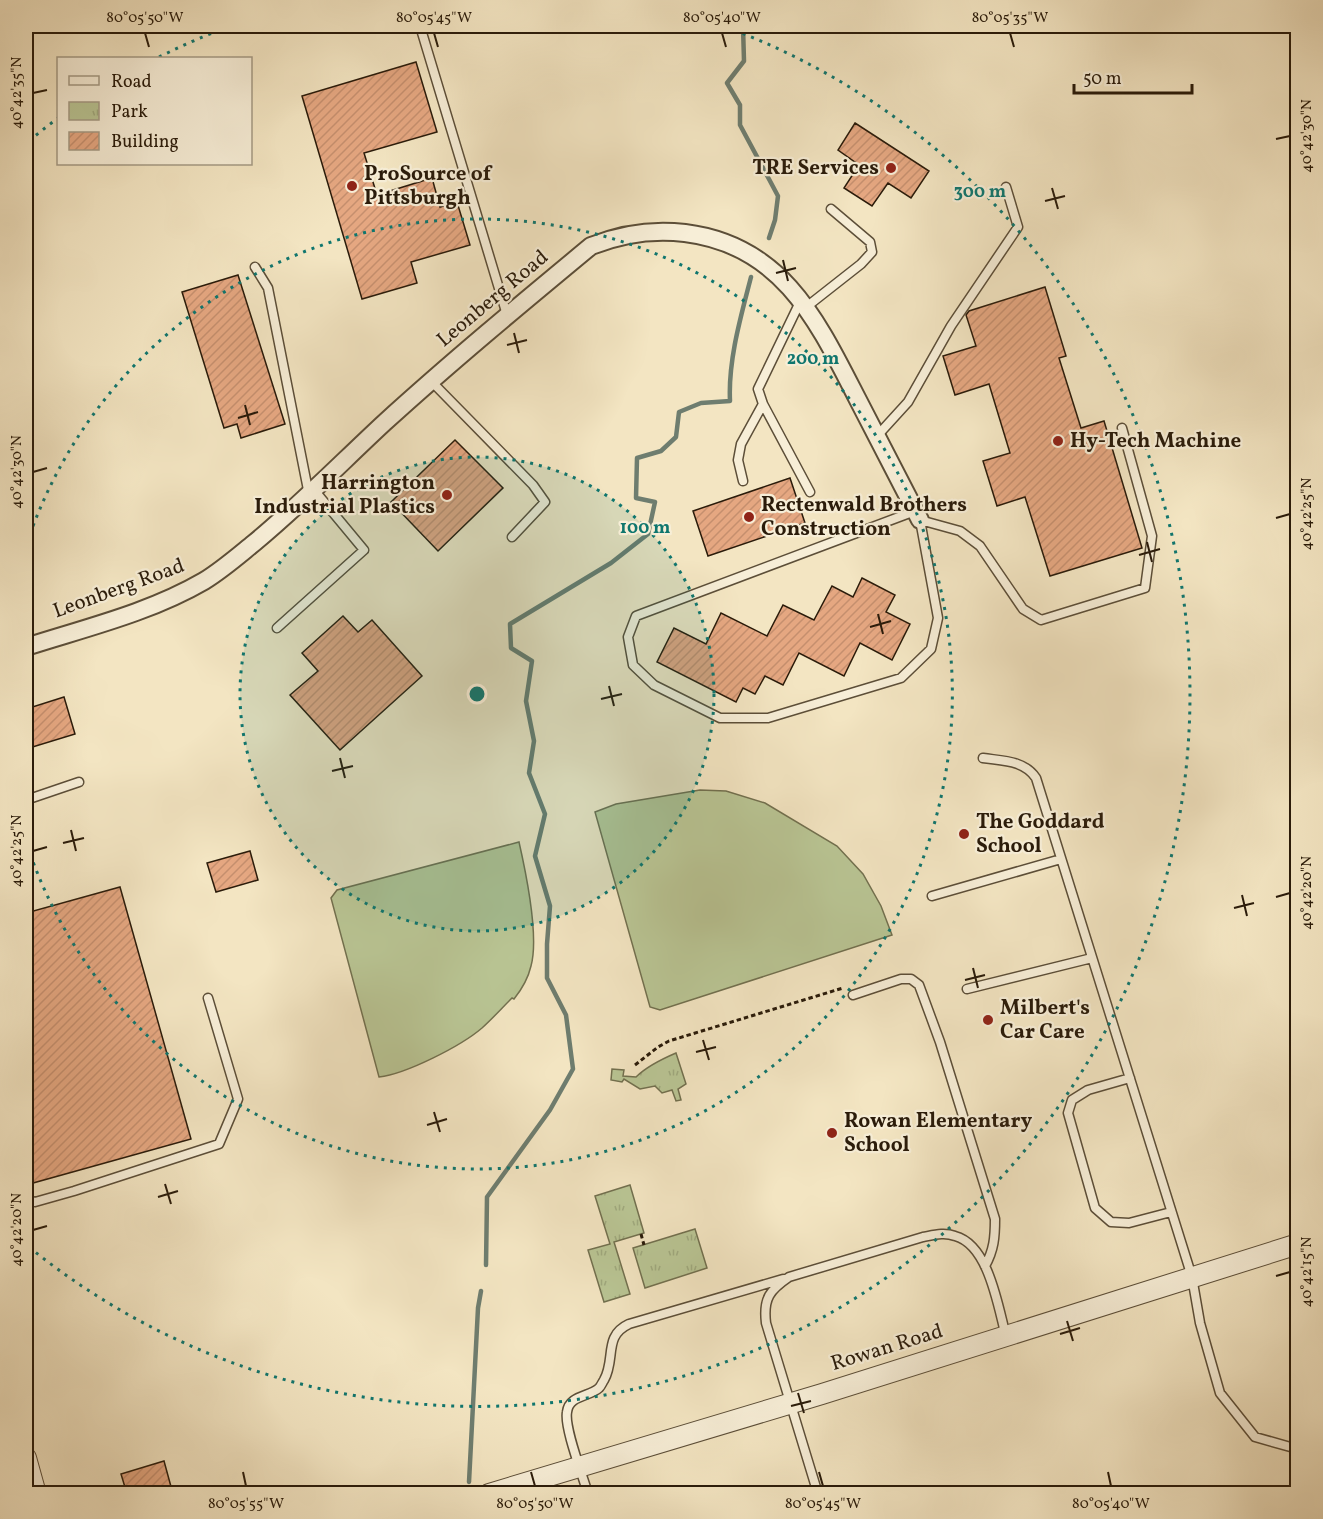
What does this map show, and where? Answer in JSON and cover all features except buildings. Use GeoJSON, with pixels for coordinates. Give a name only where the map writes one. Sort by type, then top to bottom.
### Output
{"type":"FeatureCollection","features":[{"type":"Feature","properties":{"kind":"street","name":"Leonberg Road"},"geometry":{"type":"LineString","coordinates":[[26,647],[178,596],[228,564],[312,493],[431,381],[591,246],[611,238],[639,232],[667,231],[718,239],[741,248],[767,267],[803,305],[830,347],[917,515]]}},
{"type":"Feature","properties":{"kind":"street","name":"Rowan Road"},"geometry":{"type":"LineString","coordinates":[[489,1494],[790,1403],[1298,1244]]}},
{"type":"Feature","properties":{"kind":"street"},"geometry":{"type":"LineString","coordinates":[[26,1461],[36,1494]]}},
{"type":"Feature","properties":{"kind":"lane"},"geometry":{"type":"LineString","coordinates":[[420,26],[507,315]]}},
{"type":"Feature","properties":{"kind":"lane"},"geometry":{"type":"LineString","coordinates":[[877,436],[908,402],[951,326],[1018,227],[1006,187]]}},
{"type":"Feature","properties":{"kind":"lane"},"geometry":{"type":"LineString","coordinates":[[810,492],[762,404],[759,388],[803,305],[861,264],[872,252],[870,242],[831,209]]}},
{"type":"Feature","properties":{"kind":"lane"},"geometry":{"type":"LineString","coordinates":[[255,267],[268,288],[312,493],[364,550],[278,628]]}},
{"type":"Feature","properties":{"kind":"lane"},"geometry":{"type":"LineString","coordinates":[[431,381],[533,485],[545,502],[512,537]]}},
{"type":"Feature","properties":{"kind":"lane"},"geometry":{"type":"LineString","coordinates":[[743,481],[738,460],[741,444],[762,404]]}},
{"type":"Feature","properties":{"kind":"lane"},"geometry":{"type":"LineString","coordinates":[[917,515],[938,618],[931,650],[901,678],[768,718],[720,718],[654,685],[633,665],[628,638],[636,616],[917,515],[960,531],[980,546],[1023,609],[1041,620],[1145,588],[1152,536],[1122,428]]}},
{"type":"Feature","properties":{"kind":"lane"},"geometry":{"type":"LineString","coordinates":[[983,758],[1021,764],[1029,768],[1036,778],[1192,1278],[1200,1323],[1220,1393],[1255,1437],[1294,1448],[1298,1457]]}},
{"type":"Feature","properties":{"kind":"lane"},"geometry":{"type":"LineString","coordinates":[[26,800],[79,782]]}},
{"type":"Feature","properties":{"kind":"lane"},"geometry":{"type":"LineString","coordinates":[[932,896],[1061,858]]}},
{"type":"Feature","properties":{"kind":"lane"},"geometry":{"type":"LineString","coordinates":[[967,989],[1092,958]]}},
{"type":"Feature","properties":{"kind":"lane"},"geometry":{"type":"LineString","coordinates":[[853,995],[901,979],[911,979],[920,985],[995,1219],[995,1239],[992,1254],[986,1266]]}},
{"type":"Feature","properties":{"kind":"lane"},"geometry":{"type":"LineString","coordinates":[[26,1200],[35,1202],[74,1191],[219,1144],[238,1099],[208,998]]}},
{"type":"Feature","properties":{"kind":"lane"},"geometry":{"type":"LineString","coordinates":[[1130,1078],[1088,1090],[1071,1100],[1068,1113],[1095,1208],[1111,1222],[1129,1223],[1171,1212]]}},
{"type":"Feature","properties":{"kind":"lane"},"geometry":{"type":"LineString","coordinates":[[588,1494],[567,1425],[567,1412],[572,1401],[598,1388],[606,1376],[613,1341],[618,1329],[629,1324],[943,1233],[958,1236],[974,1247],[986,1266],[1006,1336]]}},
{"type":"Feature","properties":{"kind":"lane"},"geometry":{"type":"LineString","coordinates":[[789,1277],[768,1296],[765,1309],[766,1323],[818,1494]]}},
{"type":"Feature","properties":{"kind":"path"},"geometry":{"type":"LineString","coordinates":[[635,1065],[669,1041],[844,988]]}},
{"type":"Feature","properties":{"kind":"path"},"geometry":{"type":"LineString","coordinates":[[641,1234],[644,1245]]}},
{"type":"Feature","properties":{"kind":"green space"},"geometry":{"type":"Polygon","coordinates":[[[700,790],[726,791],[765,803],[837,846],[863,874],[881,906],[892,935],[660,1010],[650,1007],[595,812],[616,804],[700,790]]]}},
{"type":"Feature","properties":{"kind":"green space"},"geometry":{"type":"Polygon","coordinates":[[[519,842],[533,922],[531,966],[522,988],[514,999],[512,998],[482,1028],[461,1043],[404,1071],[379,1077],[331,898],[337,890],[519,842]]]}},
{"type":"Feature","properties":{"kind":"green space"},"geometry":{"type":"Polygon","coordinates":[[[676,1053],[686,1084],[678,1089],[681,1100],[676,1101],[672,1090],[662,1093],[655,1086],[640,1089],[624,1079],[622,1082],[611,1080],[612,1069],[624,1070],[623,1076],[636,1077],[660,1060],[676,1053]]]}},
{"type":"Feature","properties":{"kind":"green space"},"geometry":{"type":"Polygon","coordinates":[[[630,1185],[644,1233],[614,1242],[630,1294],[604,1302],[588,1250],[610,1244],[595,1196],[630,1185]]]}},
{"type":"Feature","properties":{"kind":"green space"},"geometry":{"type":"Polygon","coordinates":[[[695,1229],[707,1268],[645,1288],[633,1248],[695,1229]]]}},
{"type":"Feature","properties":{"kind":"waterway"},"geometry":{"type":"LineString","coordinates":[[743,26],[744,61],[727,83],[740,105],[740,125],[778,196],[775,220],[769,238]]}},
{"type":"Feature","properties":{"kind":"waterway"},"geometry":{"type":"LineString","coordinates":[[486,1265],[487,1197],[550,1110],[573,1069],[566,1015],[547,978],[550,906],[535,856],[545,814],[529,773],[534,741],[526,701],[532,661],[511,648],[510,624],[611,563],[648,534],[655,502],[636,498],[637,458],[661,451],[676,437],[679,412],[701,403],[730,401],[733,354],[751,277]]}},
{"type":"Feature","properties":{"kind":"waterway"},"geometry":{"type":"LineString","coordinates":[[469,1482],[478,1308],[481,1291]]}},
{"type":"Feature","properties":{"kind":"place","name":"TRE Services"},"geometry":{"type":"Point","coordinates":[891,168]}},
{"type":"Feature","properties":{"kind":"place","name":"ProSource of Pittsburgh"},"geometry":{"type":"Point","coordinates":[352,186]}},
{"type":"Feature","properties":{"kind":"place","name":"Hy-Tech Machine"},"geometry":{"type":"Point","coordinates":[1058,441]}},
{"type":"Feature","properties":{"kind":"place","name":"Harrington Industrial Plastics"},"geometry":{"type":"Point","coordinates":[447,495]}},
{"type":"Feature","properties":{"kind":"place","name":"Rectenwald Brothers Construction"},"geometry":{"type":"Point","coordinates":[749,517]}},
{"type":"Feature","properties":{"kind":"place","name":"The Goddard School"},"geometry":{"type":"Point","coordinates":[964,834]}},
{"type":"Feature","properties":{"kind":"place","name":"Milbert's Car Care"},"geometry":{"type":"Point","coordinates":[988,1020]}},
{"type":"Feature","properties":{"kind":"place","name":"Rowan Elementary School"},"geometry":{"type":"Point","coordinates":[832,1133]}}]}
